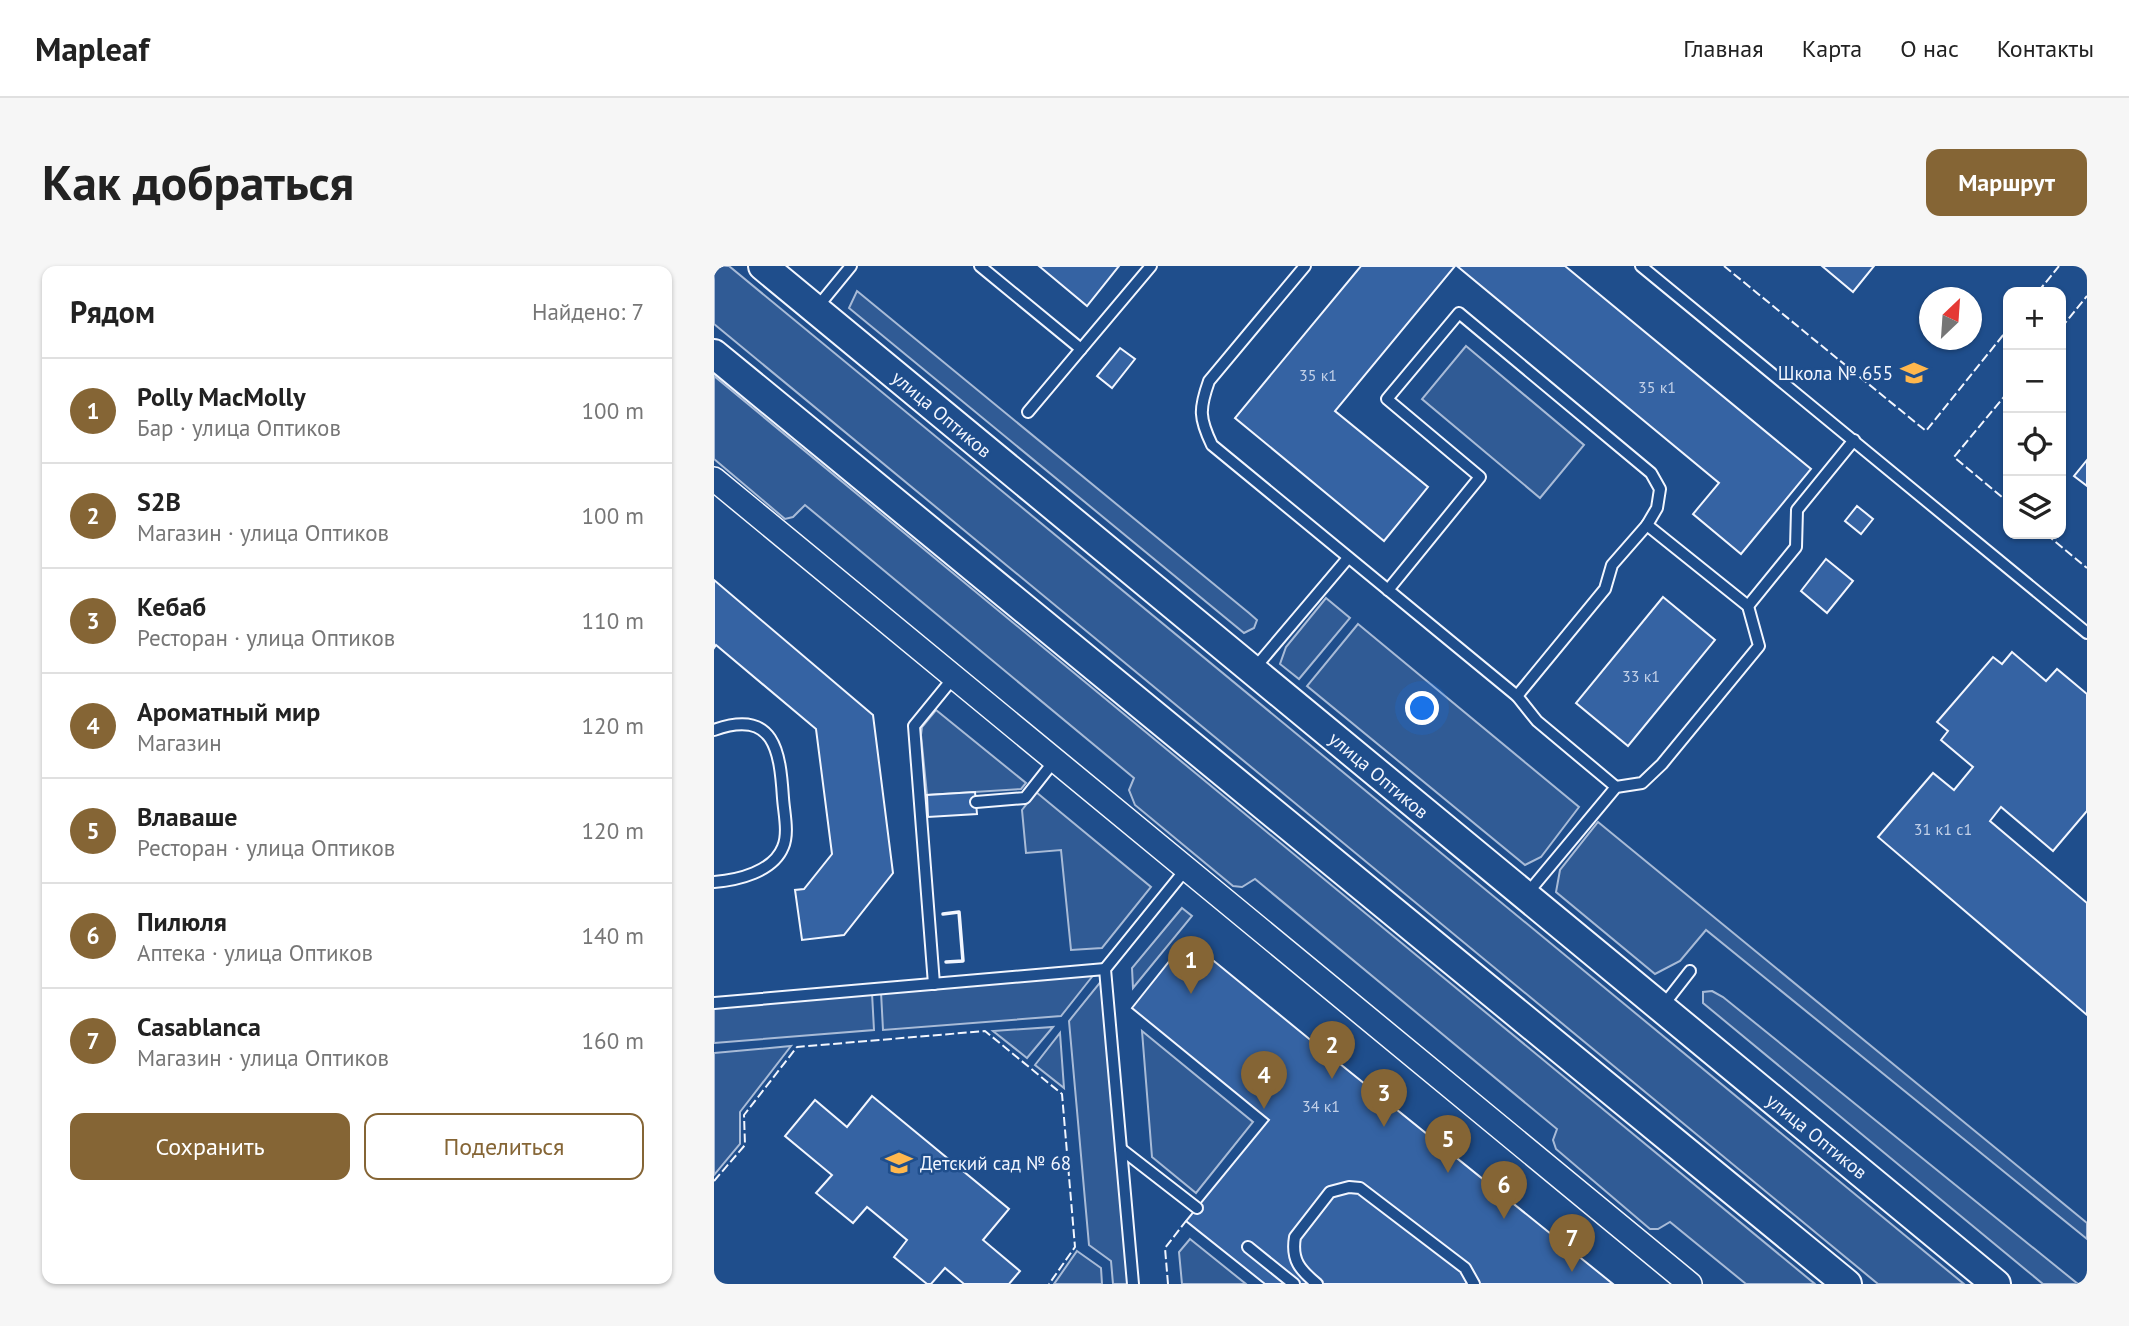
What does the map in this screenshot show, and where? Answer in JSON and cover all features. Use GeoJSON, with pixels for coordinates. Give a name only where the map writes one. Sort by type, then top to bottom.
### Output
{"type":"FeatureCollection","features":[{"type":"Feature","properties":{"kind":"street","name":"улица Оптиков"},"geometry":{"type":"LineString","coordinates":[[763,266],[1996,1284]]}},
{"type":"Feature","properties":{"kind":"street"},"geometry":{"type":"LineString","coordinates":[[714,354],[1847,1284]]}},
{"type":"Feature","properties":{"kind":"street"},"geometry":{"type":"LineString","coordinates":[[714,479],[1687,1283]]}},
{"type":"Feature","properties":{"kind":"lane"},"geometry":{"type":"LineString","coordinates":[[816,310],[851,266]]}},
{"type":"Feature","properties":{"kind":"lane"},"geometry":{"type":"LineString","coordinates":[[980,266],[1081,349]]}},
{"type":"Feature","properties":{"kind":"lane"},"geometry":{"type":"LineString","coordinates":[[1028,412],[1151,266]]}},
{"type":"Feature","properties":{"kind":"lane"},"geometry":{"type":"LineString","coordinates":[[1305,266],[1209,380],[1201,404],[1202,425],[1212,445],[1517,696],[1537,721],[1616,787]]}},
{"type":"Feature","properties":{"kind":"lane"},"geometry":{"type":"LineString","coordinates":[[1641,266],[2087,633]]}},
{"type":"Feature","properties":{"kind":"lane"},"geometry":{"type":"LineString","coordinates":[[1388,590],[1480,477],[1387,399],[1459,313],[1651,473],[1660,489],[1657,508],[1647,525],[1612,565],[1605,589],[1517,696]]}},
{"type":"Feature","properties":{"kind":"lane"},"geometry":{"type":"LineString","coordinates":[[1748,606],[1796,547],[1797,510],[1854,440]]}},
{"type":"Feature","properties":{"kind":"lane"},"geometry":{"type":"LineString","coordinates":[[1525,896],[1616,787],[1642,783],[1662,764],[1759,646],[1748,606],[1647,525]]}},
{"type":"Feature","properties":{"kind":"lane"},"geometry":{"type":"LineString","coordinates":[[1252,671],[1348,558]]}},
{"type":"Feature","properties":{"kind":"lane"},"geometry":{"type":"LineString","coordinates":[[934,984],[914,726],[954,677]]}},
{"type":"Feature","properties":{"kind":"lane"},"geometry":{"type":"LineString","coordinates":[[714,730],[742,724],[759,729],[775,742],[781,757],[786,836],[777,856],[756,873],[732,881],[714,882]]}},
{"type":"Feature","properties":{"kind":"lane"},"geometry":{"type":"LineString","coordinates":[[976,802],[1025,798],[1055,760]]}},
{"type":"Feature","properties":{"kind":"lane"},"geometry":{"type":"LineString","coordinates":[[1133,1284],[1105,968],[1186,869]]}},
{"type":"Feature","properties":{"kind":"lane"},"geometry":{"type":"LineString","coordinates":[[714,1003],[1105,968]]}},
{"type":"Feature","properties":{"kind":"lane"},"geometry":{"type":"LineString","coordinates":[[1661,1008],[1690,971]]}},
{"type":"Feature","properties":{"kind":"lane"},"geometry":{"type":"LineString","coordinates":[[1121,1149],[1135,1157],[1198,1208]]}},
{"type":"Feature","properties":{"kind":"lane"},"geometry":{"type":"LineString","coordinates":[[1123,1168],[1135,1157]]}},
{"type":"Feature","properties":{"kind":"lane"},"geometry":{"type":"LineString","coordinates":[[1317,1284],[1301,1271],[1297,1263],[1295,1237],[1330,1192],[1349,1187],[1370,1193],[1465,1268],[1474,1284]]}},
{"type":"Feature","properties":{"kind":"lane"},"geometry":{"type":"LineString","coordinates":[[1248,1247],[1294,1284]]}},
{"type":"Feature","properties":{"kind":"shaded area"},"geometry":{"type":"Polygon","coordinates":[[[714,266],[729,266],[1964,1284],[1878,1284],[714,324],[714,266]]]}},
{"type":"Feature","properties":{"kind":"shaded area"},"geometry":{"type":"Polygon","coordinates":[[[857,291],[1249,613],[1257,620],[1254,628],[1244,633],[849,308],[857,291]]]}},
{"type":"Feature","properties":{"kind":"shaded area"},"geometry":{"type":"Polygon","coordinates":[[[1466,346],[1584,445],[1540,498],[1422,399],[1466,346]]]}},
{"type":"Feature","properties":{"kind":"shaded area"},"geometry":{"type":"Polygon","coordinates":[[[714,376],[1815,1284],[1746,1284],[1670,1222],[1658,1229],[1650,1229],[1556,1149],[1553,1140],[1557,1129],[1255,879],[1242,887],[1233,886],[1135,805],[1129,790],[1134,778],[805,505],[793,517],[785,519],[714,459],[714,376]]]}},
{"type":"Feature","properties":{"kind":"shaded area"},"geometry":{"type":"Polygon","coordinates":[[[1326,598],[1350,618],[1299,679],[1280,664],[1286,647],[1326,598]]]}},
{"type":"Feature","properties":{"kind":"shaded area"},"geometry":{"type":"Polygon","coordinates":[[[1358,624],[1579,807],[1541,857],[1525,865],[1307,686],[1358,624]]]}},
{"type":"Feature","properties":{"kind":"shaded area"},"geometry":{"type":"Polygon","coordinates":[[[936,710],[1026,783],[1021,789],[927,795],[921,735],[922,727],[936,710]]]}},
{"type":"Feature","properties":{"kind":"shaded area"},"geometry":{"type":"Polygon","coordinates":[[[1036,792],[1151,887],[1102,948],[1071,950],[1061,850],[1026,853],[1022,810],[1036,792]]]}},
{"type":"Feature","properties":{"kind":"shaded area"},"geometry":{"type":"Polygon","coordinates":[[[1598,822],[2087,1223],[2087,1239],[1706,930],[1680,961],[1655,974],[1556,892],[1560,870],[1598,822]]]}},
{"type":"Feature","properties":{"kind":"shaded area"},"geometry":{"type":"Polygon","coordinates":[[[1182,908],[1192,916],[1133,988],[1132,968],[1182,908]]]}},
{"type":"Feature","properties":{"kind":"shaded area"},"geometry":{"type":"Polygon","coordinates":[[[1095,973],[1061,1016],[883,1030],[881,992],[1095,973]]]}},
{"type":"Feature","properties":{"kind":"shaded area"},"geometry":{"type":"Polygon","coordinates":[[[1102,980],[1128,1284],[1113,1284],[1111,1261],[1089,1245],[1069,1021],[1102,980]]]}},
{"type":"Feature","properties":{"kind":"shaded area"},"geometry":{"type":"Polygon","coordinates":[[[1712,991],[1723,997],[2078,1284],[2043,1284],[1703,1003],[1703,992],[1712,991]]]}},
{"type":"Feature","properties":{"kind":"shaded area"},"geometry":{"type":"Polygon","coordinates":[[[872,993],[874,1030],[714,1043],[714,1008],[872,993]]]}},
{"type":"Feature","properties":{"kind":"shaded area"},"geometry":{"type":"Polygon","coordinates":[[[1053,1027],[1027,1058],[993,1031],[1053,1027]]]}},
{"type":"Feature","properties":{"kind":"shaded area"},"geometry":{"type":"Polygon","coordinates":[[[1142,1031],[1253,1122],[1196,1193],[1152,1157],[1142,1031]]]}},
{"type":"Feature","properties":{"kind":"shaded area"},"geometry":{"type":"Polygon","coordinates":[[[1060,1033],[1064,1088],[1035,1065],[1060,1033]]]}},
{"type":"Feature","properties":{"kind":"shaded area"},"geometry":{"type":"Polygon","coordinates":[[[791,1046],[740,1112],[740,1144],[714,1175],[714,1053],[791,1046]]]}},
{"type":"Feature","properties":{"kind":"shaded area"},"geometry":{"type":"Polygon","coordinates":[[[1190,1239],[1246,1284],[1182,1284],[1179,1252],[1190,1239]]]}},
{"type":"Feature","properties":{"kind":"shaded area"},"geometry":{"type":"Polygon","coordinates":[[[1077,1251],[1101,1268],[1102,1284],[1054,1284],[1077,1251]]]}},
{"type":"Feature","properties":{"kind":"building"},"geometry":{"type":"Polygon","coordinates":[[[1039,266],[1119,266],[1087,306],[1039,266]]]}},
{"type":"Feature","properties":{"kind":"building"},"geometry":{"type":"Polygon","coordinates":[[[1361,266],[1455,266],[1335,411],[1428,487],[1384,541],[1235,418],[1361,266]]]}},
{"type":"Feature","properties":{"kind":"building"},"geometry":{"type":"Polygon","coordinates":[[[1457,266],[1565,266],[1811,469],[1741,554],[1693,514],[1719,483],[1457,266]]]}},
{"type":"Feature","properties":{"kind":"building"},"geometry":{"type":"Polygon","coordinates":[[[1822,266],[1874,266],[1853,292],[1822,266]]]}},
{"type":"Feature","properties":{"kind":"building"},"geometry":{"type":"Polygon","coordinates":[[[1120,348],[1135,359],[1112,388],[1097,376],[1120,348]]]}},
{"type":"Feature","properties":{"kind":"building"},"geometry":{"type":"Polygon","coordinates":[[[2087,460],[2087,486],[2074,476],[2087,460]]]}},
{"type":"Feature","properties":{"kind":"building"},"geometry":{"type":"Polygon","coordinates":[[[1857,506],[1873,519],[1861,534],[1845,521],[1857,506]]]}},
{"type":"Feature","properties":{"kind":"building"},"geometry":{"type":"Polygon","coordinates":[[[1826,559],[1853,581],[1827,613],[1801,591],[1826,559]]]}},
{"type":"Feature","properties":{"kind":"building"},"geometry":{"type":"Polygon","coordinates":[[[714,580],[873,715],[893,873],[844,935],[802,940],[795,890],[804,889],[832,854],[816,729],[716,645],[714,648],[714,580]]]}},
{"type":"Feature","properties":{"kind":"building"},"geometry":{"type":"Polygon","coordinates":[[[1663,597],[1715,640],[1628,746],[1576,703],[1663,597]]]}},
{"type":"Feature","properties":{"kind":"building"},"geometry":{"type":"Polygon","coordinates":[[[2012,652],[2046,681],[2057,669],[2087,694],[2087,811],[2053,851],[2001,807],[1990,821],[2087,903],[2087,1015],[1878,837],[1933,773],[1954,790],[1973,767],[1941,740],[1948,731],[1937,722],[1993,657],[2002,664],[2012,652]]]}},
{"type":"Feature","properties":{"kind":"building"},"geometry":{"type":"Polygon","coordinates":[[[975,792],[977,814],[928,817],[927,795],[975,792]]]}},
{"type":"Feature","properties":{"kind":"building"},"geometry":{"type":"Polygon","coordinates":[[[1187,939],[1613,1284],[1265,1284],[1186,1221],[1269,1120],[1132,1008],[1187,939]]]}},
{"type":"Feature","properties":{"kind":"building"},"geometry":{"type":"Polygon","coordinates":[[[872,1096],[1009,1209],[983,1240],[1020,1271],[1009,1284],[964,1284],[945,1268],[931,1284],[927,1284],[894,1257],[907,1240],[867,1207],[853,1223],[816,1193],[832,1175],[785,1136],[815,1100],[847,1127],[872,1096]]]}},
{"type":"Feature","properties":{"kind":"fence"},"geometry":{"type":"LineString","coordinates":[[1724,266],[1926,431],[2003,335]]}},
{"type":"Feature","properties":{"kind":"fence"},"geometry":{"type":"LineString","coordinates":[[2042,287],[2059,266]]}},
{"type":"Feature","properties":{"kind":"fence"},"geometry":{"type":"LineString","coordinates":[[2066,322],[2087,296]]}},
{"type":"Feature","properties":{"kind":"fence"},"geometry":{"type":"LineString","coordinates":[[2003,398],[1954,457],[2003,498]]}},
{"type":"Feature","properties":{"kind":"fence"},"geometry":{"type":"LineString","coordinates":[[2052,539],[2087,568]]}},
{"type":"Feature","properties":{"kind":"fence"},"geometry":{"type":"LineString","coordinates":[[714,1181],[745,1145],[744,1115],[797,1047],[985,1031],[1062,1094],[1075,1247],[1049,1284]]}},
{"type":"Feature","properties":{"kind":"fence"},"geometry":{"type":"LineString","coordinates":[[1168,1284],[1165,1248],[1186,1221]]}},
{"type":"Feature","properties":{"kind":"wall"},"geometry":{"type":"LineString","coordinates":[[943,914],[959,912],[963,961],[946,962]]}},
{"type":"Feature","properties":{"kind":"place","name":"Школа № 655"},"geometry":{"type":"Point","coordinates":[1914,373]}},
{"type":"Feature","properties":{"kind":"place","name":"Polly MacMolly"},"geometry":{"type":"Point","coordinates":[1191,994]}},
{"type":"Feature","properties":{"kind":"place","name":"S2B"},"geometry":{"type":"Point","coordinates":[1332,1079]}},
{"type":"Feature","properties":{"kind":"place","name":"Ароматный мир"},"geometry":{"type":"Point","coordinates":[1264,1109]}},
{"type":"Feature","properties":{"kind":"place","name":"Кебаб"},"geometry":{"type":"Point","coordinates":[1384,1127]}},
{"type":"Feature","properties":{"kind":"place","name":"Детский сад № 68"},"geometry":{"type":"Point","coordinates":[899,1163]}},
{"type":"Feature","properties":{"kind":"place","name":"Влаваше"},"geometry":{"type":"Point","coordinates":[1448,1173]}},
{"type":"Feature","properties":{"kind":"place","name":"Пилюля"},"geometry":{"type":"Point","coordinates":[1504,1219]}},
{"type":"Feature","properties":{"kind":"place","name":"Casablanca"},"geometry":{"type":"Point","coordinates":[1572,1272]}}]}
